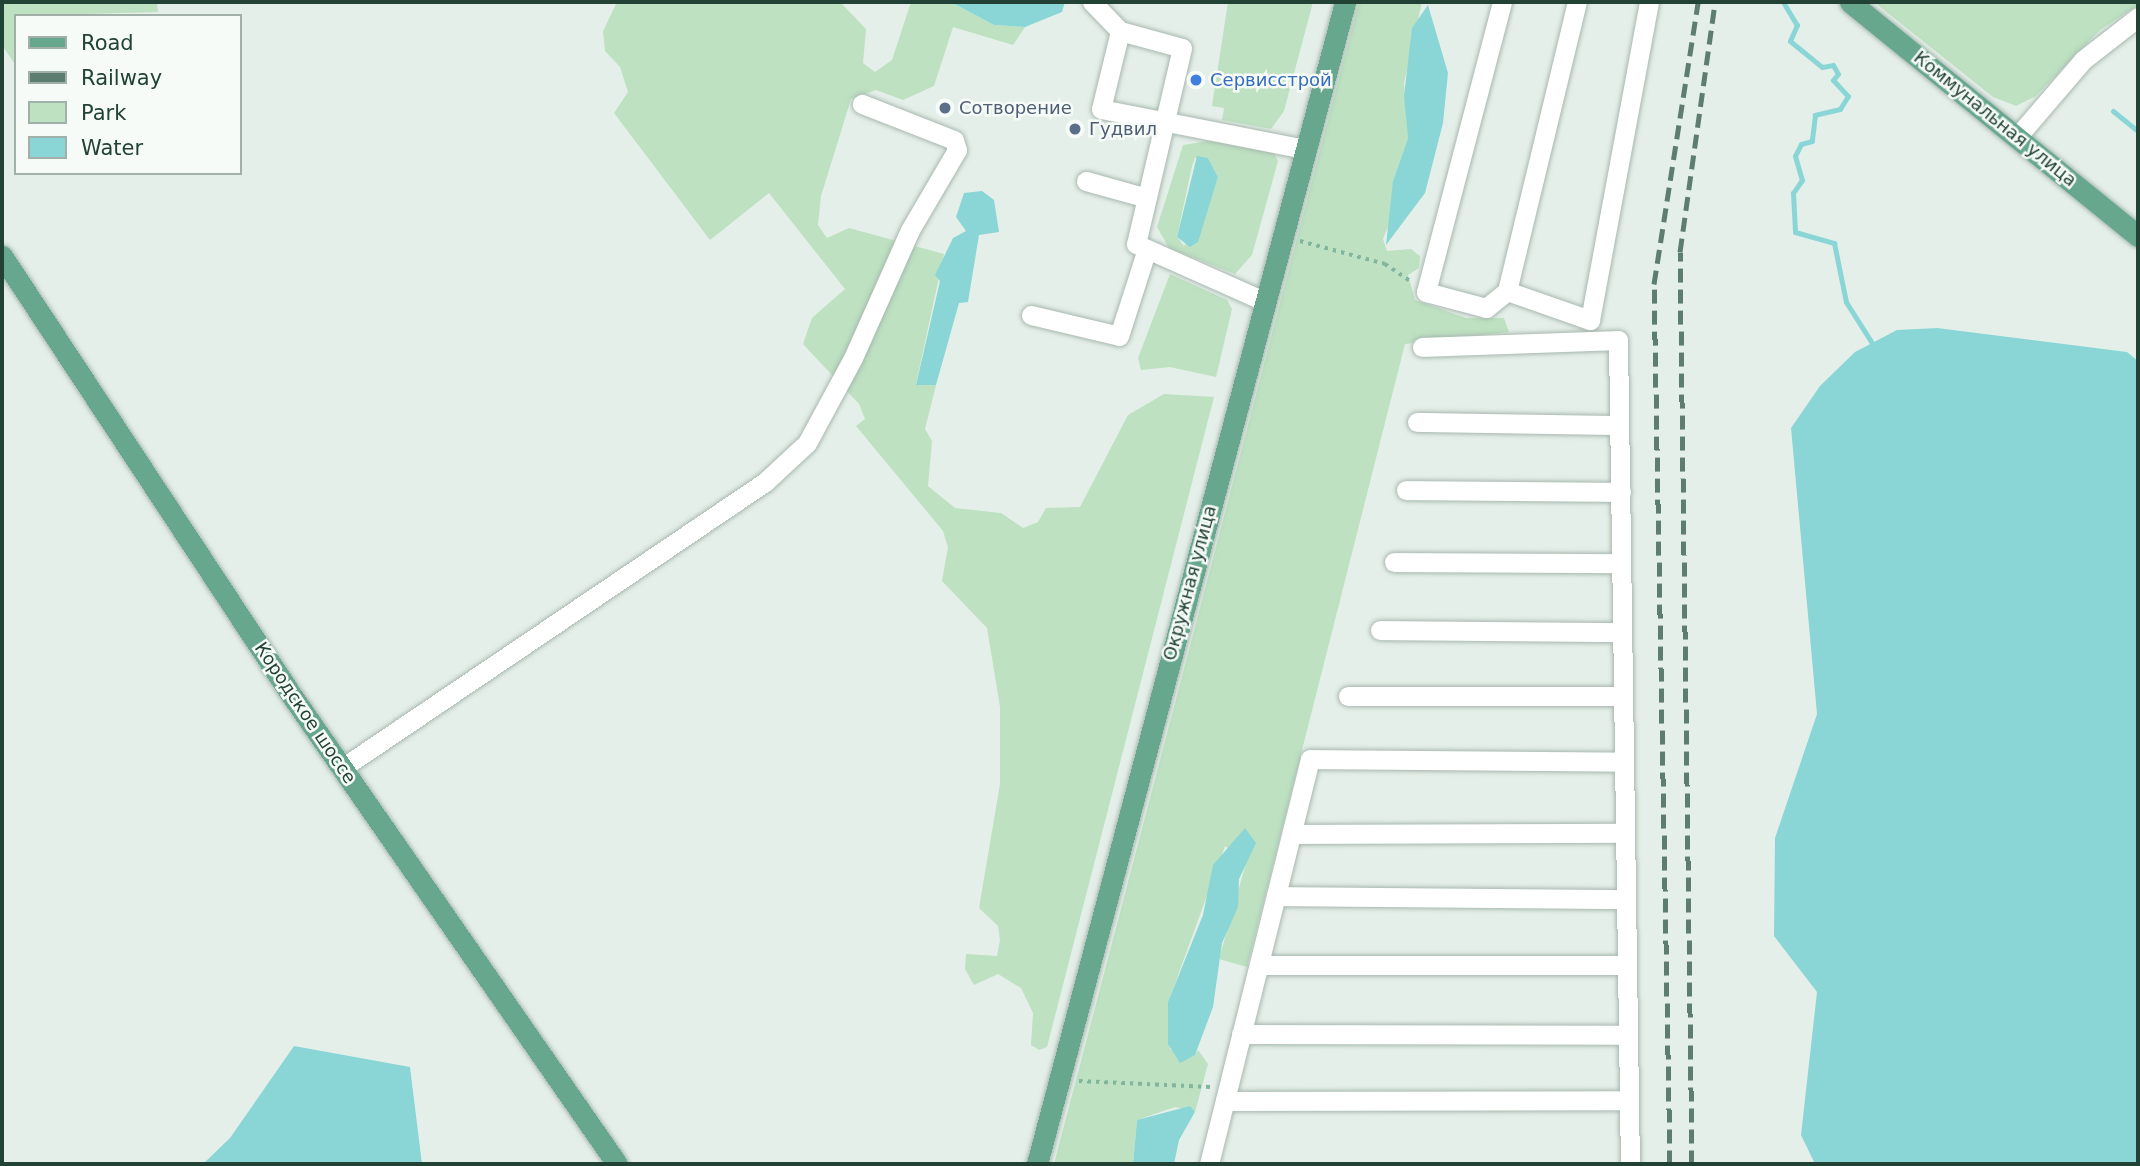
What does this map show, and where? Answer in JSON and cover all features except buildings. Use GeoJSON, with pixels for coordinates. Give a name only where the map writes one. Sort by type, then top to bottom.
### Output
{"type":"FeatureCollection","features":[{"type":"Feature","properties":{"kind":"main road","name":"Окружная улица"},"geometry":{"type":"LineString","coordinates":[[1037,1164],[1345,2]]}},
{"type":"Feature","properties":{"kind":"main road","name":"Коммунальная улица"},"geometry":{"type":"LineString","coordinates":[[1850,2],[2138,236]]}},
{"type":"Feature","properties":{"kind":"main road","name":"Кородское шоссе"},"geometry":{"type":"LineString","coordinates":[[2,256],[342,768],[617,1164]]}},
{"type":"Feature","properties":{"kind":"lane"},"geometry":{"type":"LineString","coordinates":[[1092,2],[1120,31],[1182,48],[1166,127],[1136,244],[1264,301]]}},
{"type":"Feature","properties":{"kind":"lane"},"geometry":{"type":"LineString","coordinates":[[1502,2],[1426,292],[1486,308],[1507,290],[1577,2]]}},
{"type":"Feature","properties":{"kind":"lane"},"geometry":{"type":"LineString","coordinates":[[1507,290],[1590,320],[1649,2]]}},
{"type":"Feature","properties":{"kind":"lane"},"geometry":{"type":"LineString","coordinates":[[2017,137],[2083,60],[2138,17]]}},
{"type":"Feature","properties":{"kind":"lane"},"geometry":{"type":"LineString","coordinates":[[1120,31],[1101,109],[1166,127],[1304,149]]}},
{"type":"Feature","properties":{"kind":"lane"},"geometry":{"type":"LineString","coordinates":[[342,768],[765,482],[807,443],[853,358],[910,230],[957,150],[954,140],[862,104]]}},
{"type":"Feature","properties":{"kind":"lane"},"geometry":{"type":"LineString","coordinates":[[1086,181],[1147,198]]}},
{"type":"Feature","properties":{"kind":"lane"},"geometry":{"type":"LineString","coordinates":[[1031,315],[1119,336],[1147,249]]}},
{"type":"Feature","properties":{"kind":"lane"},"geometry":{"type":"LineString","coordinates":[[1422,347],[1618,340],[1630,1164]]}},
{"type":"Feature","properties":{"kind":"lane"},"geometry":{"type":"LineString","coordinates":[[1417,422],[1619,425]]}},
{"type":"Feature","properties":{"kind":"lane"},"geometry":{"type":"LineString","coordinates":[[1406,490],[1620,492]]}},
{"type":"Feature","properties":{"kind":"lane"},"geometry":{"type":"LineString","coordinates":[[1394,562],[1621,564]]}},
{"type":"Feature","properties":{"kind":"lane"},"geometry":{"type":"LineString","coordinates":[[1380,630],[1622,632]]}},
{"type":"Feature","properties":{"kind":"lane"},"geometry":{"type":"LineString","coordinates":[[1348,696],[1623,696]]}},
{"type":"Feature","properties":{"kind":"lane"},"geometry":{"type":"LineString","coordinates":[[1209,1164],[1310,759],[1624,762]]}},
{"type":"Feature","properties":{"kind":"lane"},"geometry":{"type":"LineString","coordinates":[[1292,834],[1625,833]]}},
{"type":"Feature","properties":{"kind":"lane"},"geometry":{"type":"LineString","coordinates":[[1276,897],[1626,899]]}},
{"type":"Feature","properties":{"kind":"lane"},"geometry":{"type":"LineString","coordinates":[[1259,965],[1627,965]]}},
{"type":"Feature","properties":{"kind":"lane"},"geometry":{"type":"LineString","coordinates":[[1241,1034],[1628,1035]]}},
{"type":"Feature","properties":{"kind":"lane"},"geometry":{"type":"LineString","coordinates":[[1226,1094],[1629,1100]]}},
{"type":"Feature","properties":{"kind":"path"},"geometry":{"type":"LineString","coordinates":[[1326,247],[1385,264],[1426,292]]}},
{"type":"Feature","properties":{"kind":"path"},"geometry":{"type":"LineString","coordinates":[[1059,1080],[1226,1094]]}},
{"type":"Feature","properties":{"kind":"green space"},"geometry":{"type":"Polygon","coordinates":[[[2,2],[157,2],[158,12],[14,14],[14,63],[2,45],[2,2]]]}},
{"type":"Feature","properties":{"kind":"green space"},"geometry":{"type":"Polygon","coordinates":[[[617,2],[840,2],[866,29],[863,63],[875,72],[892,60],[911,2],[951,2],[994,25],[1025,27],[1013,45],[953,27],[934,86],[903,100],[876,90],[851,99],[821,196],[818,225],[827,238],[849,228],[944,254],[916,384],[936,385],[925,429],[932,441],[928,486],[955,508],[1001,513],[1023,528],[1038,522],[1046,508],[1080,507],[1128,415],[1164,394],[1214,397],[1047,1047],[1039,1050],[1031,1045],[1033,1013],[1021,988],[998,974],[974,985],[965,969],[966,954],[997,956],[1000,940],[998,926],[979,908],[1000,784],[1000,707],[987,628],[942,581],[948,547],[943,531],[856,426],[865,419],[859,404],[803,344],[812,318],[845,289],[769,193],[710,240],[614,113],[628,92],[620,67],[605,51],[603,31],[617,2]]]}},
{"type":"Feature","properties":{"kind":"green space"},"geometry":{"type":"Polygon","coordinates":[[[1228,2],[1313,2],[1284,111],[1271,129],[1222,120],[1224,108],[1212,106],[1228,2]]]}},
{"type":"Feature","properties":{"kind":"green space"},"geometry":{"type":"Polygon","coordinates":[[[1359,2],[1422,2],[1404,83],[1408,138],[1393,181],[1394,212],[1383,239],[1387,251],[1411,249],[1420,256],[1419,268],[1408,275],[1415,300],[1466,318],[1504,318],[1509,332],[1405,344],[1247,967],[1219,959],[1246,863],[1225,846],[1168,1003],[1170,1049],[1195,1055],[1198,1050],[1208,1064],[1195,1112],[1175,1107],[1137,1120],[1133,1164],[1054,1164],[1359,2]]]}},
{"type":"Feature","properties":{"kind":"green space"},"geometry":{"type":"Polygon","coordinates":[[[1874,2],[2138,2],[2138,5],[2100,30],[2036,96],[2016,106],[1993,97],[1874,2]]]}},
{"type":"Feature","properties":{"kind":"green space"},"geometry":{"type":"Polygon","coordinates":[[[1208,141],[1273,151],[1278,161],[1252,255],[1235,274],[1169,248],[1157,227],[1183,145],[1208,141]],[[1195,158],[1177,237],[1184,246],[1202,227],[1218,177],[1208,158],[1195,158]]]}},
{"type":"Feature","properties":{"kind":"green space"},"geometry":{"type":"Polygon","coordinates":[[[1170,274],[1227,300],[1232,309],[1216,377],[1170,367],[1141,370],[1138,358],[1170,274]]]}},
{"type":"Feature","properties":{"kind":"water"},"geometry":{"type":"Polygon","coordinates":[[[951,2],[1065,2],[1062,12],[1025,27],[994,25],[951,2]]]}},
{"type":"Feature","properties":{"kind":"water"},"geometry":{"type":"Polygon","coordinates":[[[1428,5],[1448,73],[1443,123],[1425,193],[1386,245],[1393,181],[1408,138],[1404,96],[1412,28],[1428,5]]]}},
{"type":"Feature","properties":{"kind":"water"},"geometry":{"type":"Polygon","coordinates":[[[1197,156],[1208,158],[1218,177],[1198,242],[1190,247],[1177,237],[1197,156]]]}},
{"type":"Feature","properties":{"kind":"water"},"geometry":{"type":"Polygon","coordinates":[[[982,191],[994,200],[999,232],[979,235],[968,302],[959,303],[936,385],[916,385],[940,281],[935,275],[953,238],[966,231],[956,217],[964,193],[982,191]]]}},
{"type":"Feature","properties":{"kind":"water"},"geometry":{"type":"Polygon","coordinates":[[[1937,328],[2127,352],[2138,361],[2138,1164],[1815,1164],[1801,1135],[1817,992],[1774,936],[1775,838],[1817,714],[1791,428],[1820,386],[1855,352],[1897,330],[1937,328]]]}},
{"type":"Feature","properties":{"kind":"water"},"geometry":{"type":"Polygon","coordinates":[[[1245,828],[1256,843],[1239,879],[1238,907],[1222,943],[1213,1007],[1195,1055],[1180,1063],[1168,1044],[1168,1002],[1203,915],[1213,865],[1245,828]]]}},
{"type":"Feature","properties":{"kind":"water"},"geometry":{"type":"Polygon","coordinates":[[[294,1046],[410,1067],[422,1164],[203,1164],[230,1138],[294,1046]]]}},
{"type":"Feature","properties":{"kind":"water"},"geometry":{"type":"Polygon","coordinates":[[[1190,1106],[1195,1112],[1179,1140],[1174,1164],[1133,1164],[1137,1120],[1190,1106]]]}},
{"type":"Feature","properties":{"kind":"waterway"},"geometry":{"type":"LineString","coordinates":[[1783,2],[1797,25],[1790,41],[1822,67],[1833,65],[1838,74],[1833,80],[1848,96],[1840,109],[1815,115],[1812,141],[1801,144],[1795,156],[1802,180],[1793,193],[1795,232],[1834,243],[1846,302],[1872,343]]}},
{"type":"Feature","properties":{"kind":"waterway"},"geometry":{"type":"LineString","coordinates":[[2113,111],[2138,131]]}},
{"type":"Feature","properties":{"kind":"railway"},"geometry":{"type":"LineString","coordinates":[[1670,1164],[1654,284],[1698,2]]}},
{"type":"Feature","properties":{"kind":"railway"},"geometry":{"type":"LineString","coordinates":[[1692,1164],[1680,252],[1715,2]]}},
{"type":"Feature","properties":{"kind":"place","name":"Сервисстрой"},"geometry":{"type":"Point","coordinates":[1196,80]}},
{"type":"Feature","properties":{"kind":"place","name":"Сотворение"},"geometry":{"type":"Point","coordinates":[945,108]}},
{"type":"Feature","properties":{"kind":"place","name":"Гудвил"},"geometry":{"type":"Point","coordinates":[1075,129]}}]}
